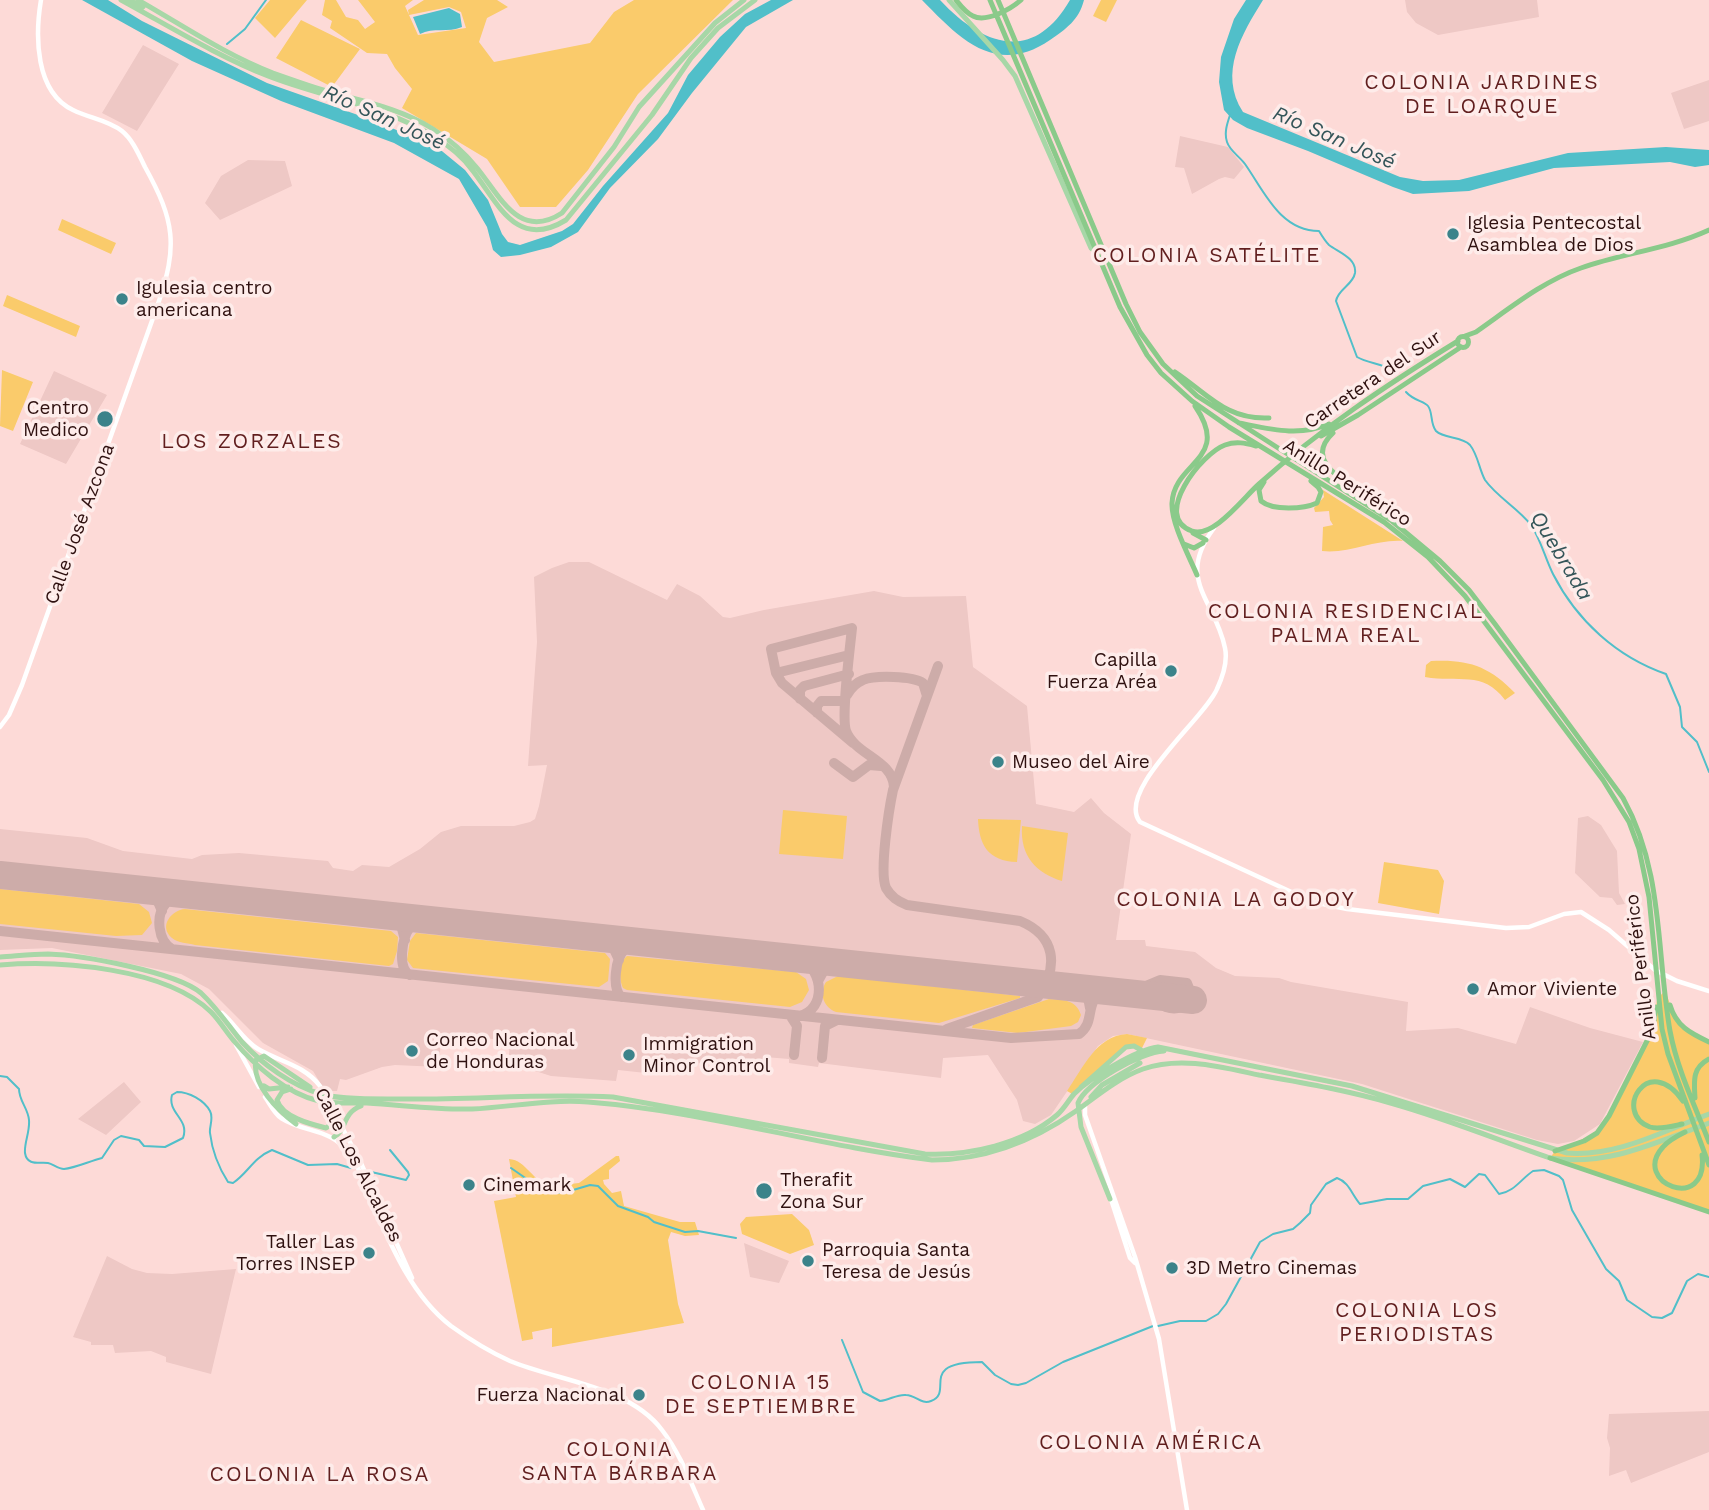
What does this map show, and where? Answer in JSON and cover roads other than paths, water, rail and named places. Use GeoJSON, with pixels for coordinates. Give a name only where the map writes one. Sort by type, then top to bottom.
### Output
{"type":"FeatureCollection","features":[{"type":"Feature","properties":{"kind":"highway"},"geometry":{"type":"LineString","coordinates":[[956,0],[971,16],[979,18],[998,13],[1022,0]]}},
{"type":"Feature","properties":{"kind":"highway","name":"Anillo Periférico"},"geometry":{"type":"LineString","coordinates":[[998,0],[1030,92],[1126,304],[1140,332],[1163,364],[1197,396],[1407,539],[1446,575],[1493,633],[1617,800],[1639,849],[1646,876],[1657,1000],[1668,1054],[1709,1165]]}},
{"type":"Feature","properties":{"kind":"highway","name":"Anillo Periférico"},"geometry":{"type":"LineString","coordinates":[[991,2],[1134,337],[1161,373],[1192,401],[1265,449],[1279,454],[1291,466],[1299,467],[1392,521],[1440,561],[1469,590],[1623,798],[1642,838],[1653,876],[1673,1045],[1708,1139]]}},
{"type":"Feature","properties":{"kind":"highway","name":"Carretera del Sur"},"geometry":{"type":"LineString","coordinates":[[1467,339],[1539,288],[1566,274],[1594,264],[1674,244],[1709,230]]}},
{"type":"Feature","properties":{"kind":"highway"},"geometry":{"type":"LineString","coordinates":[[1460,344],[1467,339]]}},
{"type":"Feature","properties":{"kind":"highway"},"geometry":{"type":"LineString","coordinates":[[1460,344],[1467,346],[1467,339]]}},
{"type":"Feature","properties":{"kind":"highway","name":"Carretera del Sur"},"geometry":{"type":"LineString","coordinates":[[1306,445],[1358,415],[1460,344]]}},
{"type":"Feature","properties":{"kind":"highway","name":"Carretera del Sur"},"geometry":{"type":"LineString","coordinates":[[1214,527],[1268,475],[1338,419],[1460,344]]}},
{"type":"Feature","properties":{"kind":"highway"},"geometry":{"type":"LineString","coordinates":[[1163,364],[1223,408],[1237,415],[1257,419],[1269,418]]}},
{"type":"Feature","properties":{"kind":"highway"},"geometry":{"type":"LineString","coordinates":[[1192,401],[1203,417],[1208,434],[1205,450],[1177,485],[1172,512],[1197,575]]}},
{"type":"Feature","properties":{"kind":"highway"},"geometry":{"type":"LineString","coordinates":[[1358,415],[1330,435],[1323,457],[1329,470],[1367,496],[1392,521]]}},
{"type":"Feature","properties":{"kind":"highway"},"geometry":{"type":"LineString","coordinates":[[1235,422],[1294,432],[1320,428],[1338,419]]}},
{"type":"Feature","properties":{"kind":"highway"},"geometry":{"type":"LineString","coordinates":[[1184,544],[1194,548],[1205,541],[1180,519],[1178,497],[1182,487],[1206,458],[1219,447],[1236,442],[1265,449]]}},
{"type":"Feature","properties":{"kind":"highway"},"geometry":{"type":"LineString","coordinates":[[1268,475],[1259,490],[1259,496],[1266,505],[1312,505],[1320,498],[1321,492],[1299,467]]}},
{"type":"Feature","properties":{"kind":"highway"},"geometry":{"type":"LineString","coordinates":[[1191,531],[1202,532],[1214,527]]}},
{"type":"Feature","properties":{"kind":"highway"},"geometry":{"type":"LineString","coordinates":[[1665,990],[1676,1021],[1685,1030],[1709,1042]]}},
{"type":"Feature","properties":{"kind":"highway"},"geometry":{"type":"LineString","coordinates":[[1555,1151],[1584,1141],[1597,1133],[1609,1116],[1653,1029],[1657,1000]]}},
{"type":"Feature","properties":{"kind":"highway"},"geometry":{"type":"LineString","coordinates":[[1697,1108],[1694,1080],[1696,1072],[1709,1059]]}},
{"type":"Feature","properties":{"kind":"highway"},"geometry":{"type":"LineString","coordinates":[[1682,1124],[1660,1128],[1648,1126],[1634,1111],[1635,1096],[1639,1089],[1649,1082],[1663,1082],[1675,1090],[1688,1111]]}},
{"type":"Feature","properties":{"kind":"highway"},"geometry":{"type":"LineString","coordinates":[[1685,1132],[1666,1144],[1658,1153],[1657,1173],[1665,1184],[1679,1189],[1699,1179],[1703,1163],[1700,1142]]}},
{"type":"Feature","properties":{"kind":"highway"},"geometry":{"type":"LineString","coordinates":[[1550,1158],[1709,1212]]}},
{"type":"Feature","properties":{"kind":"main road"},"geometry":{"type":"LineString","coordinates":[[121,0],[269,71],[408,116],[449,141],[474,165],[516,216],[539,223],[562,214],[614,147],[639,107],[715,23],[744,0]]}},
{"type":"Feature","properties":{"kind":"main road"},"geometry":{"type":"LineString","coordinates":[[130,0],[225,57],[267,76],[406,122],[430,133],[447,144],[471,168],[511,222],[524,229],[539,231],[554,228],[566,220],[652,116],[700,48],[718,28],[755,0]]}},
{"type":"Feature","properties":{"kind":"main road"},"geometry":{"type":"LineString","coordinates":[[949,0],[1030,92]]}},
{"type":"Feature","properties":{"kind":"main road"},"geometry":{"type":"LineString","coordinates":[[961,13],[978,20],[989,19],[1013,9],[1022,0]]}},
{"type":"Feature","properties":{"kind":"main road","name":"Calle José Azcona"},"geometry":{"type":"LineString","coordinates":[[0,727],[22,685],[158,304],[172,254],[167,214],[148,170],[130,139],[113,126],[64,105],[48,87],[39,52],[41,1]]}},
{"type":"Feature","properties":{"kind":"main road"},"geometry":{"type":"LineString","coordinates":[[141,5],[155,14]]}},
{"type":"Feature","properties":{"kind":"main road"},"geometry":{"type":"LineString","coordinates":[[639,107],[644,114],[652,116]]}},
{"type":"Feature","properties":{"kind":"main road"},"geometry":{"type":"LineString","coordinates":[[634,114],[646,123]]}},
{"type":"Feature","properties":{"kind":"main road"},"geometry":{"type":"LineString","coordinates":[[1214,527],[1198,559],[1197,575],[1224,643],[1225,671],[1216,693],[1149,775],[1136,806],[1135,814],[1140,822],[1312,902],[1347,909],[1506,928],[1529,927],[1563,914],[1581,912],[1609,930],[1667,977],[1709,991]]}},
{"type":"Feature","properties":{"kind":"main road"},"geometry":{"type":"LineString","coordinates":[[0,957],[48,954],[152,972],[188,984],[220,1012],[243,1043],[265,1063],[308,1089],[333,1099],[472,1100],[572,1095],[613,1097],[916,1158],[944,1160],[985,1154],[1013,1146],[1042,1133],[1123,1079],[1142,1070],[1168,1063],[1186,1062],[1363,1095],[1550,1158],[1577,1162],[1616,1156],[1709,1123]]}},
{"type":"Feature","properties":{"kind":"main road"},"geometry":{"type":"LineString","coordinates":[[0,965],[46,962],[154,979],[187,993],[218,1019],[234,1041],[261,1069],[307,1097],[426,1108],[472,1109],[572,1101],[612,1104],[703,1115],[945,1155],[986,1149],[1015,1139],[1057,1115],[1084,1082],[1126,1047],[1134,1046],[1141,1050]]}},
{"type":"Feature","properties":{"kind":"main road","name":"Calle Los Alcaldes"},"geometry":{"type":"LineString","coordinates":[[220,1012],[258,1048],[298,1067],[312,1076],[320,1086],[360,1161],[413,1283]]}},
{"type":"Feature","properties":{"kind":"main road","name":"Calle Los Alcaldes"},"geometry":{"type":"LineString","coordinates":[[234,1041],[275,1113],[296,1124],[326,1131],[356,1163],[405,1272],[447,1323],[510,1361],[622,1399],[645,1412],[662,1429],[703,1510]]}},
{"type":"Feature","properties":{"kind":"main road"},"geometry":{"type":"LineString","coordinates":[[1079,1090],[1133,1054],[1158,1047],[1352,1086],[1555,1151],[1596,1154],[1617,1149],[1709,1114]]}},
{"type":"Feature","properties":{"kind":"main road"},"geometry":{"type":"LineString","coordinates":[[1111,1199],[1096,1164],[1078,1111],[1078,1103],[1089,1088],[1138,1056],[1168,1051]]}},
{"type":"Feature","properties":{"kind":"main road"},"geometry":{"type":"LineString","coordinates":[[296,1124],[274,1106],[256,1074],[256,1060],[264,1056],[320,1094]]}},
{"type":"Feature","properties":{"kind":"main road"},"geometry":{"type":"LineString","coordinates":[[1140,1063],[1102,1085],[1088,1102],[1084,1115],[1160,1339],[1187,1510]]}},
{"type":"Feature","properties":{"kind":"main road"},"geometry":{"type":"LineString","coordinates":[[261,1084],[269,1089],[290,1088]]}},
{"type":"Feature","properties":{"kind":"main road"},"geometry":{"type":"LineString","coordinates":[[290,1088],[278,1097],[280,1108],[326,1131],[331,1123],[340,1127]]}},
{"type":"Feature","properties":{"kind":"main road"},"geometry":{"type":"LineString","coordinates":[[334,1138],[349,1113],[368,1103]]}},
{"type":"Feature","properties":{"kind":"main road"},"geometry":{"type":"LineString","coordinates":[[1073,1113],[1085,1125],[1130,1258],[1135,1264]]}},
{"type":"Feature","properties":{"kind":"water"},"geometry":{"type":"Polygon","coordinates":[[[82,0],[108,0],[142,21],[267,83],[375,121],[437,147],[465,170],[488,200],[508,242],[520,245],[562,231],[573,224],[668,113],[688,75],[720,37],[745,14],[771,0],[793,0],[746,27],[658,139],[610,188],[578,232],[551,247],[501,257],[493,250],[487,227],[459,179],[394,143],[281,101],[192,61],[82,0]]]}},
{"type":"Feature","properties":{"kind":"water"},"geometry":{"type":"Polygon","coordinates":[[[922,0],[940,0],[973,28],[990,37],[1007,41],[1024,40],[1040,33],[1056,20],[1070,0],[1084,0],[1075,19],[1061,32],[1031,51],[1013,55],[996,54],[965,40],[922,0]]]}},
{"type":"Feature","properties":{"kind":"water"},"geometry":{"type":"Polygon","coordinates":[[[1246,0],[1263,0],[1241,40],[1233,68],[1236,97],[1243,112],[1400,177],[1423,181],[1459,180],[1568,153],[1666,147],[1709,150],[1709,165],[1695,167],[1670,162],[1554,168],[1469,191],[1413,194],[1393,187],[1247,128],[1233,120],[1224,110],[1219,82],[1221,57],[1234,19],[1246,0]]]}},
{"type":"Feature","properties":{"kind":"water"},"geometry":{"type":"Polygon","coordinates":[[[449,8],[460,14],[462,27],[420,34],[413,17],[449,8]]]}},
{"type":"Feature","properties":{"kind":"waterway"},"geometry":{"type":"LineString","coordinates":[[227,44],[245,29],[266,0]]}},
{"type":"Feature","properties":{"kind":"waterway","name":"Quebrada"},"geometry":{"type":"LineString","coordinates":[[1230,115],[1226,132],[1228,145],[1245,164],[1274,208],[1294,224],[1319,231],[1329,245],[1353,263],[1354,277],[1336,301],[1357,357],[1395,372]]}},
{"type":"Feature","properties":{"kind":"waterway","name":"Quebrada"},"geometry":{"type":"LineString","coordinates":[[1406,392],[1428,406],[1436,431],[1470,445],[1485,480],[1531,525],[1553,574],[1586,622],[1631,658],[1666,674],[1680,707],[1682,727],[1697,742],[1709,772]]}},
{"type":"Feature","properties":{"kind":"waterway"},"geometry":{"type":"LineString","coordinates":[[0,1076],[7,1077],[19,1089],[29,1120],[25,1153],[28,1160],[34,1162],[48,1163],[64,1169],[78,1166],[102,1158],[114,1140],[121,1136],[139,1140],[144,1146],[165,1147],[183,1138],[184,1126],[171,1101],[172,1095],[177,1092],[196,1097],[210,1111],[212,1146],[228,1182],[233,1183],[260,1157],[272,1150],[308,1165],[337,1164],[351,1168]]}},
{"type":"Feature","properties":{"kind":"waterway"},"geometry":{"type":"LineString","coordinates":[[367,1171],[406,1180],[408,1172],[390,1150]]}},
{"type":"Feature","properties":{"kind":"waterway"},"geometry":{"type":"LineString","coordinates":[[511,1168],[544,1191],[563,1193],[590,1185],[598,1186],[618,1206],[648,1217],[654,1222],[685,1232],[698,1231],[736,1238]]}},
{"type":"Feature","properties":{"kind":"waterway"},"geometry":{"type":"LineString","coordinates":[[1158,1326],[1180,1321],[1206,1321],[1218,1314],[1260,1242],[1273,1234],[1293,1229],[1310,1213],[1311,1205],[1326,1184],[1337,1178],[1347,1186],[1360,1204],[1387,1199],[1408,1199],[1423,1186],[1450,1179],[1465,1187],[1479,1174],[1485,1175],[1499,1194],[1513,1188],[1533,1171],[1544,1170],[1563,1180],[1572,1210],[1606,1269],[1619,1281],[1627,1300],[1652,1317],[1662,1318],[1672,1313],[1687,1281],[1698,1274],[1709,1277]]}},
{"type":"Feature","properties":{"kind":"waterway"},"geometry":{"type":"LineString","coordinates":[[842,1340],[863,1392],[880,1401],[910,1395],[927,1402],[937,1397],[943,1372],[950,1367],[982,1362],[995,1375],[1018,1385],[1063,1362],[1153,1326]]}},
{"type":"Feature","properties":{"kind":"place","name":"Iglesia Pentecostal Asamblea de Dios"},"geometry":{"type":"Point","coordinates":[1453,234]}},
{"type":"Feature","properties":{"kind":"place","name":"Igulesia centro americana"},"geometry":{"type":"Point","coordinates":[122,299]}},
{"type":"Feature","properties":{"kind":"place","name":"Centro Medico"},"geometry":{"type":"Point","coordinates":[105,419]}},
{"type":"Feature","properties":{"kind":"place","name":"Capilla Fuerza Aréa"},"geometry":{"type":"Point","coordinates":[1171,671]}},
{"type":"Feature","properties":{"kind":"place","name":"Museo del Aire"},"geometry":{"type":"Point","coordinates":[998,762]}},
{"type":"Feature","properties":{"kind":"place","name":"Amor Viviente"},"geometry":{"type":"Point","coordinates":[1473,989]}},
{"type":"Feature","properties":{"kind":"place","name":"Correo Nacional de Honduras"},"geometry":{"type":"Point","coordinates":[412,1051]}},
{"type":"Feature","properties":{"kind":"place","name":"Immigration Minor Control"},"geometry":{"type":"Point","coordinates":[629,1055]}},
{"type":"Feature","properties":{"kind":"place","name":"Cinemark"},"geometry":{"type":"Point","coordinates":[469,1185]}},
{"type":"Feature","properties":{"kind":"place","name":"Therafit Zona Sur"},"geometry":{"type":"Point","coordinates":[764,1191]}},
{"type":"Feature","properties":{"kind":"place","name":"Taller Las Torres INSEP"},"geometry":{"type":"Point","coordinates":[369,1253]}},
{"type":"Feature","properties":{"kind":"place","name":"Parroquia Santa Teresa de Jesús"},"geometry":{"type":"Point","coordinates":[808,1261]}},
{"type":"Feature","properties":{"kind":"place","name":"3D Metro Cinemas"},"geometry":{"type":"Point","coordinates":[1172,1268]}},
{"type":"Feature","properties":{"kind":"place","name":"Fuerza Nacional"},"geometry":{"type":"Point","coordinates":[639,1395]}},
{"type":"Feature","properties":{"kind":"district","name":"COLONIA JARDINES DE LOARQUE"},"geometry":{"type":"Point","coordinates":[1482,95]}},
{"type":"Feature","properties":{"kind":"district","name":"COLONIA SATÉLITE"},"geometry":{"type":"Point","coordinates":[1207,256]}},
{"type":"Feature","properties":{"kind":"district","name":"LOS ZORZALES"},"geometry":{"type":"Point","coordinates":[252,442]}},
{"type":"Feature","properties":{"kind":"district","name":"COLONIA RESIDENCIAL PALMA REAL"},"geometry":{"type":"Point","coordinates":[1346,624]}},
{"type":"Feature","properties":{"kind":"district","name":"COLONIA LA GODOY"},"geometry":{"type":"Point","coordinates":[1236,900]}},
{"type":"Feature","properties":{"kind":"district","name":"COLONIA LOS PERIODISTAS"},"geometry":{"type":"Point","coordinates":[1417,1323]}},
{"type":"Feature","properties":{"kind":"district","name":"COLONIA 15 DE SEPTIEMBRE"},"geometry":{"type":"Point","coordinates":[761,1395]}},
{"type":"Feature","properties":{"kind":"district","name":"COLONIA AMÉRICA"},"geometry":{"type":"Point","coordinates":[1151,1443]}},
{"type":"Feature","properties":{"kind":"district","name":"COLONIA SANTA BÁRBARA"},"geometry":{"type":"Point","coordinates":[620,1462]}},
{"type":"Feature","properties":{"kind":"district","name":"COLONIA LA ROSA"},"geometry":{"type":"Point","coordinates":[320,1475]}},
{"type":"Feature","properties":{"kind":"water label","name":"Río San José"},"geometry":{"type":"Point","coordinates":[384,118]}},
{"type":"Feature","properties":{"kind":"water label","name":"Río San José"},"geometry":{"type":"Point","coordinates":[1334,138]}}]}
